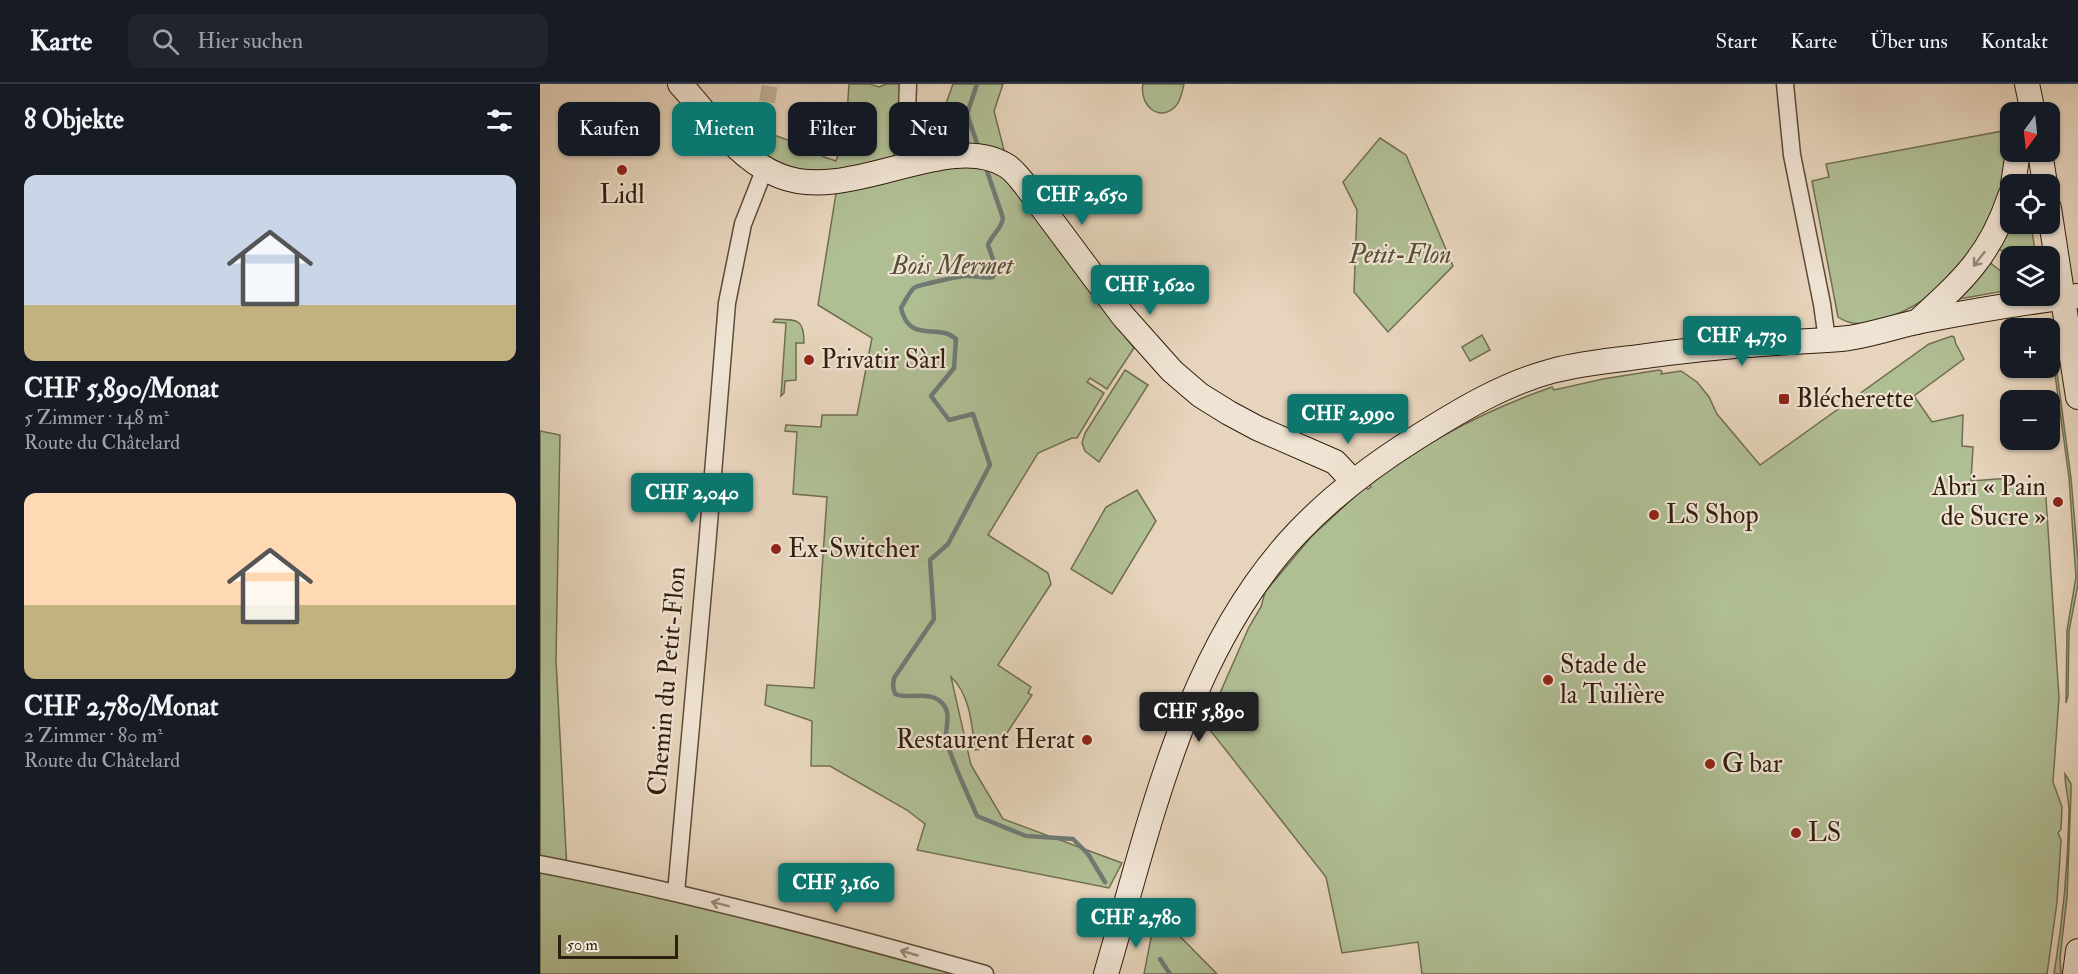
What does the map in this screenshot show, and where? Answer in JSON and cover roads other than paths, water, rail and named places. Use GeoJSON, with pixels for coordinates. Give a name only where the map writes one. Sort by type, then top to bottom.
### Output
{"type":"FeatureCollection","features":[{"type":"Feature","properties":{"kind":"main road"},"geometry":{"type":"LineString","coordinates":[[680,84],[737,147],[765,168],[790,180],[814,183],[838,182],[962,155],[985,158],[1008,166],[1026,186],[1123,316],[1172,371],[1200,395],[1229,413],[1335,462],[1353,481]]}},
{"type":"Feature","properties":{"kind":"main road"},"geometry":{"type":"LineString","coordinates":[[2012,84],[2015,102]]}},
{"type":"Feature","properties":{"kind":"main road"},"geometry":{"type":"LineString","coordinates":[[2027,84],[2030,102]]}},
{"type":"Feature","properties":{"kind":"main road"},"geometry":{"type":"LineString","coordinates":[[1917,322],[1961,282],[1985,251],[2000,224]]}},
{"type":"Feature","properties":{"kind":"main road"},"geometry":{"type":"LineString","coordinates":[[2055,234],[2071,297],[2078,397]]}},
{"type":"Feature","properties":{"kind":"main road"},"geometry":{"type":"LineString","coordinates":[[1106,974],[1167,770],[1191,704],[1215,651],[1266,569],[1295,534],[1353,481],[1393,452],[1480,399],[1510,385],[1554,370],[1672,352],[1827,340],[2018,304],[2071,297]]}},
{"type":"Feature","properties":{"kind":"main road"},"geometry":{"type":"LineString","coordinates":[[2074,974],[2078,951]]}},
{"type":"Feature","properties":{"kind":"street"},"geometry":{"type":"LineString","coordinates":[[905,166],[908,84]]}},
{"type":"Feature","properties":{"kind":"street"},"geometry":{"type":"LineString","coordinates":[[1785,84],[1792,155],[1827,340]]}},
{"type":"Feature","properties":{"kind":"street","name":"Chemin du Petit-Flon"},"geometry":{"type":"LineString","coordinates":[[676,893],[708,547],[727,303],[743,224],[765,168]]}},
{"type":"Feature","properties":{"kind":"street"},"geometry":{"type":"LineString","coordinates":[[540,864],[676,893],[837,932],[985,974]]}},
{"type":"Feature","properties":{"kind":"waterway"},"geometry":{"type":"LineString","coordinates":[[977,84],[967,114],[979,149]]}},
{"type":"Feature","properties":{"kind":"waterway"},"geometry":{"type":"LineString","coordinates":[[986,168],[1003,218],[988,245],[996,268],[993,277],[966,276],[914,288],[901,308],[905,319],[917,330],[941,332],[956,339],[954,368],[931,396],[949,420],[973,414],[990,465],[948,544],[930,560],[934,619],[894,678],[893,686],[895,694],[936,698],[945,707],[948,716],[947,742],[977,816],[1026,836],[1073,839],[1088,854],[1105,882]]}},
{"type":"Feature","properties":{"kind":"waterway"},"geometry":{"type":"LineString","coordinates":[[1160,959],[1170,974]]}},
{"type":"Feature","properties":{"kind":"tunnel"},"geometry":{"type":"LineString","coordinates":[[767,102],[770,84]]}},
{"type":"Feature","properties":{"kind":"place","name":"Lidl"},"geometry":{"type":"Point","coordinates":[622,170]}},
{"type":"Feature","properties":{"kind":"place","name":"Privatir Sàrl"},"geometry":{"type":"Point","coordinates":[809,360]}},
{"type":"Feature","properties":{"kind":"place","name":"Blécherette"},"geometry":{"type":"Point","coordinates":[1784,399]}},
{"type":"Feature","properties":{"kind":"place","name":"Abri « Pain de Sucre »"},"geometry":{"type":"Point","coordinates":[2058,502]}},
{"type":"Feature","properties":{"kind":"place","name":"LS Shop"},"geometry":{"type":"Point","coordinates":[1654,515]}},
{"type":"Feature","properties":{"kind":"place","name":"Ex-Switcher"},"geometry":{"type":"Point","coordinates":[776,549]}},
{"type":"Feature","properties":{"kind":"place","name":"Stade de la Tuilière"},"geometry":{"type":"Point","coordinates":[1548,680]}},
{"type":"Feature","properties":{"kind":"place","name":"Restaurent Herat"},"geometry":{"type":"Point","coordinates":[1087,740]}},
{"type":"Feature","properties":{"kind":"place","name":"G bar"},"geometry":{"type":"Point","coordinates":[1710,764]}},
{"type":"Feature","properties":{"kind":"place","name":"LS"},"geometry":{"type":"Point","coordinates":[1796,833]}},
{"type":"Feature","properties":{"kind":"park label","name":"Petit-Flon"},"geometry":{"type":"Point","coordinates":[1400,255]}},
{"type":"Feature","properties":{"kind":"park label","name":"Bois Mermet"},"geometry":{"type":"Point","coordinates":[952,266]}}]}
